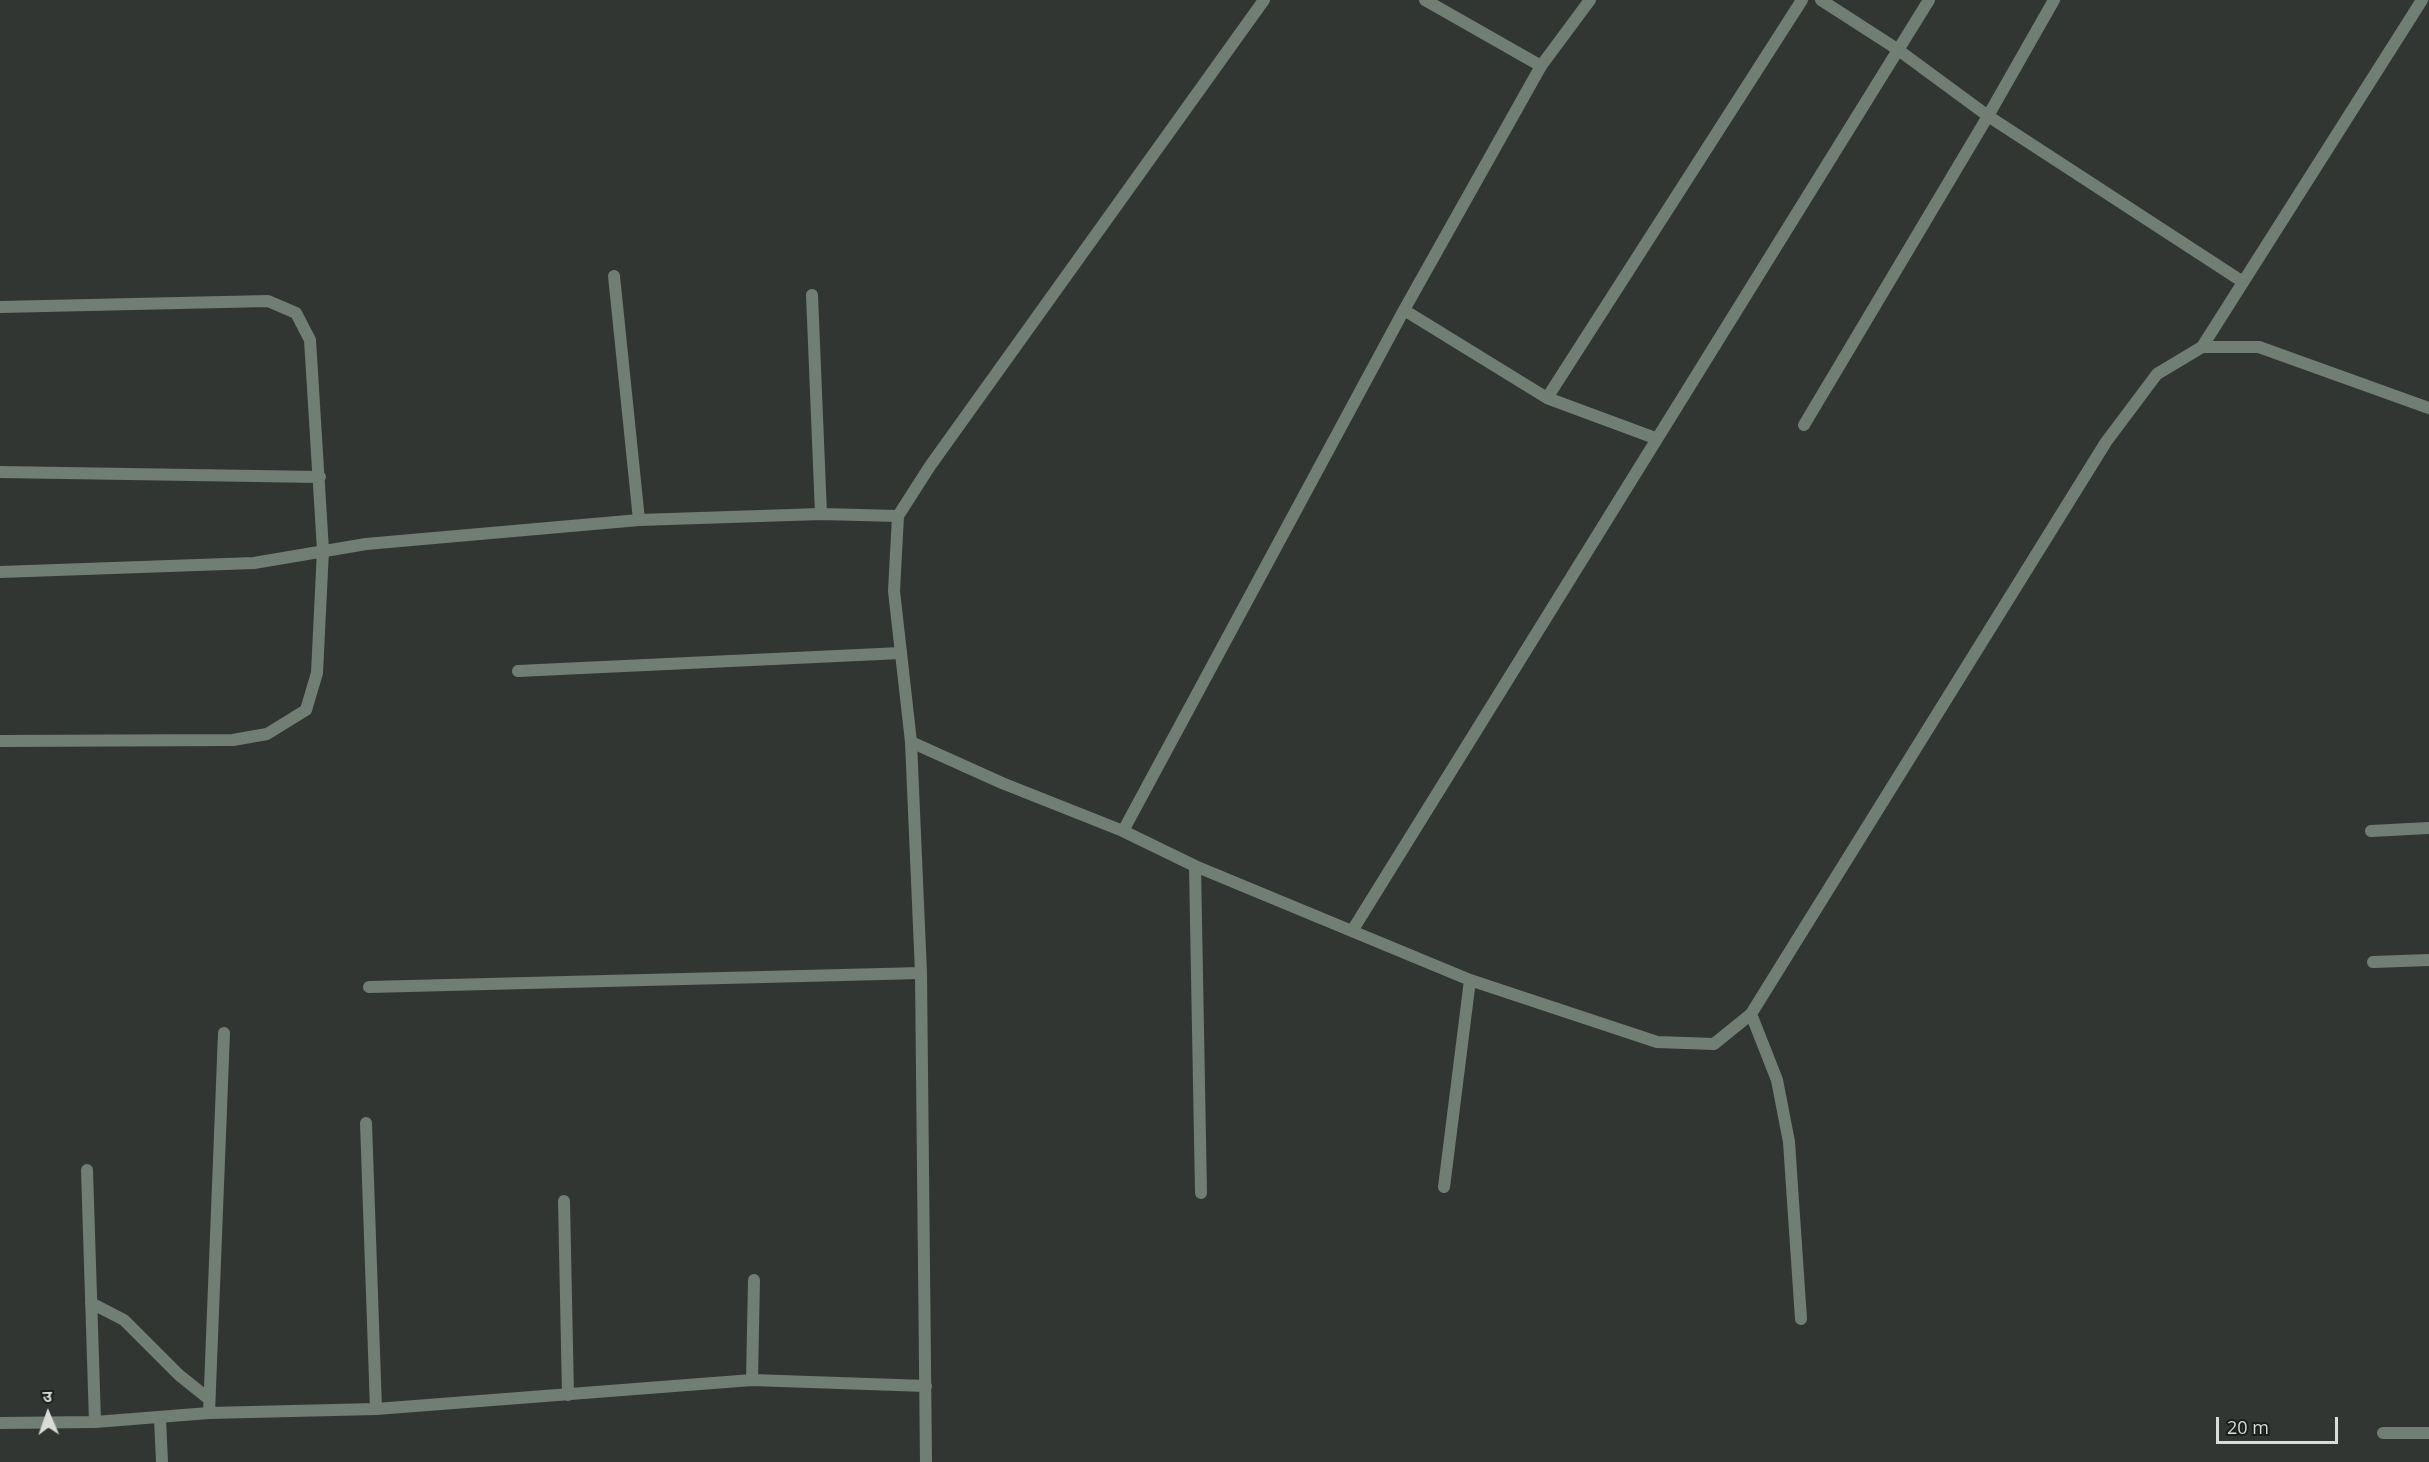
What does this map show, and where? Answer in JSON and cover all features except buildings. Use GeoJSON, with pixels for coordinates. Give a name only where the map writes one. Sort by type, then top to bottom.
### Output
{"type":"FeatureCollection","features":[{"type":"Feature","properties":{"kind":"street"},"geometry":{"type":"LineString","coordinates":[[926,1462],[921,973],[911,742],[894,591],[898,516],[937,456],[1264,0]]}},
{"type":"Feature","properties":{"kind":"street"},"geometry":{"type":"LineString","coordinates":[[1425,0],[1541,66]]}},
{"type":"Feature","properties":{"kind":"street"},"geometry":{"type":"LineString","coordinates":[[1123,831],[1404,310],[1541,66],[1590,0]]}},
{"type":"Feature","properties":{"kind":"street"},"geometry":{"type":"LineString","coordinates":[[1547,398],[1802,0]]}},
{"type":"Feature","properties":{"kind":"street"},"geometry":{"type":"LineString","coordinates":[[1821,0],[1897,49],[1988,116],[2243,282]]}},
{"type":"Feature","properties":{"kind":"street"},"geometry":{"type":"LineString","coordinates":[[1352,930],[1655,438],[1929,0]]}},
{"type":"Feature","properties":{"kind":"street"},"geometry":{"type":"LineString","coordinates":[[1804,425],[1988,116],[2054,0]]}},
{"type":"Feature","properties":{"kind":"street"},"geometry":{"type":"LineString","coordinates":[[911,742],[1002,783],[1123,831],[1195,866],[1470,980],[1657,1042],[1714,1044],[1751,1014],[2106,442],[2157,374],[2202,347],[2422,0]]}},
{"type":"Feature","properties":{"kind":"street"},"geometry":{"type":"LineString","coordinates":[[614,276],[639,520]]}},
{"type":"Feature","properties":{"kind":"street"},"geometry":{"type":"LineString","coordinates":[[812,295],[821,514]]}},
{"type":"Feature","properties":{"kind":"street"},"geometry":{"type":"LineString","coordinates":[[0,307],[268,301],[296,314],[310,340],[320,477],[322,550],[317,673],[306,710],[267,734],[233,740],[0,741]]}},
{"type":"Feature","properties":{"kind":"street"},"geometry":{"type":"LineString","coordinates":[[1404,310],[1547,398],[1655,438]]}},
{"type":"Feature","properties":{"kind":"street"},"geometry":{"type":"LineString","coordinates":[[2202,347],[2259,347],[2429,408]]}},
{"type":"Feature","properties":{"kind":"street"},"geometry":{"type":"LineString","coordinates":[[0,472],[320,477]]}},
{"type":"Feature","properties":{"kind":"street"},"geometry":{"type":"LineString","coordinates":[[0,572],[254,563],[366,544],[639,520],[821,514],[898,516]]}},
{"type":"Feature","properties":{"kind":"street"},"geometry":{"type":"LineString","coordinates":[[518,671],[901,653]]}},
{"type":"Feature","properties":{"kind":"street"},"geometry":{"type":"LineString","coordinates":[[2371,831],[2429,828]]}},
{"type":"Feature","properties":{"kind":"street"},"geometry":{"type":"LineString","coordinates":[[1195,866],[1201,1193]]}},
{"type":"Feature","properties":{"kind":"street"},"geometry":{"type":"LineString","coordinates":[[2373,962],[2429,960]]}},
{"type":"Feature","properties":{"kind":"street"},"geometry":{"type":"LineString","coordinates":[[369,987],[921,973]]}},
{"type":"Feature","properties":{"kind":"street"},"geometry":{"type":"LineString","coordinates":[[1444,1187],[1470,980]]}},
{"type":"Feature","properties":{"kind":"street"},"geometry":{"type":"LineString","coordinates":[[1751,1014],[1777,1080],[1789,1142],[1801,1320]]}},
{"type":"Feature","properties":{"kind":"street"},"geometry":{"type":"LineString","coordinates":[[209,1413],[224,1033]]}},
{"type":"Feature","properties":{"kind":"street"},"geometry":{"type":"LineString","coordinates":[[366,1123],[376,1409]]}},
{"type":"Feature","properties":{"kind":"street"},"geometry":{"type":"LineString","coordinates":[[87,1170],[95,1422]]}},
{"type":"Feature","properties":{"kind":"street"},"geometry":{"type":"LineString","coordinates":[[564,1201],[568,1395]]}},
{"type":"Feature","properties":{"kind":"street"},"geometry":{"type":"LineString","coordinates":[[752,1380],[754,1280]]}},
{"type":"Feature","properties":{"kind":"street"},"geometry":{"type":"LineString","coordinates":[[91,1303],[124,1320],[179,1375],[209,1399]]}},
{"type":"Feature","properties":{"kind":"street"},"geometry":{"type":"LineString","coordinates":[[0,1423],[95,1422],[209,1413],[376,1409],[752,1380],[926,1386]]}},
{"type":"Feature","properties":{"kind":"street"},"geometry":{"type":"LineString","coordinates":[[160,1418],[162,1462]]}},
{"type":"Feature","properties":{"kind":"street"},"geometry":{"type":"LineString","coordinates":[[2383,1433],[2429,1432]]}}]}
